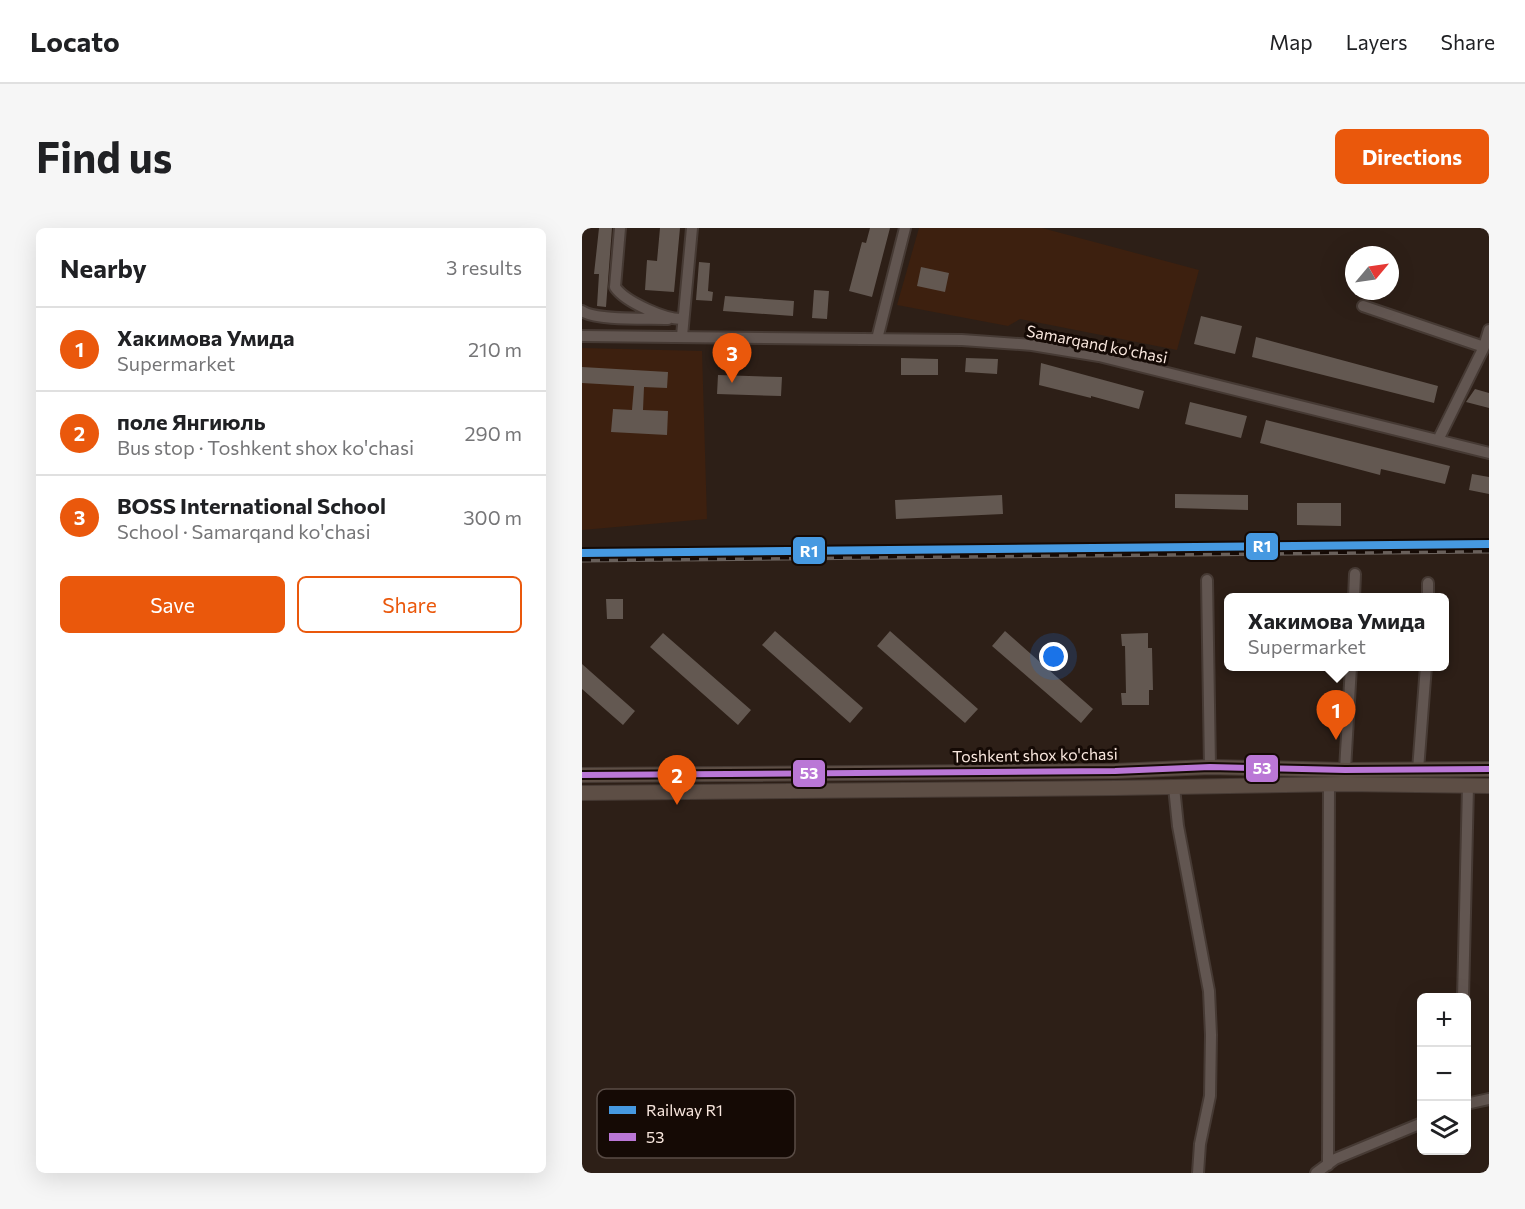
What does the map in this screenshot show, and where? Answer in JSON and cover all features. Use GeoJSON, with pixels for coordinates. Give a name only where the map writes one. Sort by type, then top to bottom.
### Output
{"type":"FeatureCollection","features":[{"type":"Feature","properties":{"kind":"main road","name":"Toshkent shox ko'chasi"},"geometry":{"type":"LineString","coordinates":[[582,775],[1115,771],[1210,767],[1489,770]]}},
{"type":"Feature","properties":{"kind":"main road"},"geometry":{"type":"LineString","coordinates":[[1115,771],[1115,788]]}},
{"type":"Feature","properties":{"kind":"main road","name":"Toshkent shox ko'chasi"},"geometry":{"type":"LineString","coordinates":[[582,794],[1329,784],[1489,786]]}},
{"type":"Feature","properties":{"kind":"street"},"geometry":{"type":"LineString","coordinates":[[620,228],[615,287],[626,300],[678,319]]}},
{"type":"Feature","properties":{"kind":"street"},"geometry":{"type":"LineString","coordinates":[[682,336],[678,319],[692,228]]}},
{"type":"Feature","properties":{"kind":"street"},"geometry":{"type":"LineString","coordinates":[[877,339],[905,228]]}},
{"type":"Feature","properties":{"kind":"street"},"geometry":{"type":"LineString","coordinates":[[1363,306],[1484,347]]}},
{"type":"Feature","properties":{"kind":"street"},"geometry":{"type":"LineString","coordinates":[[582,311],[586,314],[607,317],[678,319]]}},
{"type":"Feature","properties":{"kind":"street"},"geometry":{"type":"LineString","coordinates":[[1438,440],[1484,347],[1489,330]]}},
{"type":"Feature","properties":{"kind":"street","name":"Samarqand ko'chasi"},"geometry":{"type":"LineString","coordinates":[[582,336],[997,342],[1082,352],[1489,453]]}},
{"type":"Feature","properties":{"kind":"street"},"geometry":{"type":"LineString","coordinates":[[1354,593],[1355,574]]}},
{"type":"Feature","properties":{"kind":"street"},"geometry":{"type":"LineString","coordinates":[[1207,580],[1210,767]]}},
{"type":"Feature","properties":{"kind":"street"},"geometry":{"type":"LineString","coordinates":[[1428,583],[1428,593]]}},
{"type":"Feature","properties":{"kind":"street"},"geometry":{"type":"LineString","coordinates":[[1345,770],[1351,671]]}},
{"type":"Feature","properties":{"kind":"street"},"geometry":{"type":"LineString","coordinates":[[1418,770],[1426,671]]}},
{"type":"Feature","properties":{"kind":"street"},"geometry":{"type":"LineString","coordinates":[[1328,1165],[1329,784]]}},
{"type":"Feature","properties":{"kind":"street"},"geometry":{"type":"LineString","coordinates":[[1463,993],[1468,786]]}},
{"type":"Feature","properties":{"kind":"street"},"geometry":{"type":"LineString","coordinates":[[1174,787],[1179,837],[1209,991],[1212,1035],[1210,1096],[1200,1144],[1198,1173]]}},
{"type":"Feature","properties":{"kind":"street"},"geometry":{"type":"LineString","coordinates":[[1471,1103],[1489,1099]]}},
{"type":"Feature","properties":{"kind":"street"},"geometry":{"type":"LineString","coordinates":[[1316,1173],[1335,1160],[1417,1125]]}},
{"type":"Feature","properties":{"kind":"shaded area"},"geometry":{"type":"Polygon","coordinates":[[[919,228],[1042,228],[1199,270],[1177,350],[1020,319],[1008,326],[897,305],[919,228]]]}},
{"type":"Feature","properties":{"kind":"shaded area"},"geometry":{"type":"Polygon","coordinates":[[[582,348],[702,351],[707,519],[582,530],[582,348]]]}},
{"type":"Feature","properties":{"kind":"building"},"geometry":{"type":"Polygon","coordinates":[[[599,228],[612,228],[606,307],[597,306],[599,274],[594,274],[599,228]]]}},
{"type":"Feature","properties":{"kind":"building"},"geometry":{"type":"Polygon","coordinates":[[[660,228],[680,228],[674,292],[645,290],[647,260],[657,261],[660,228]]]}},
{"type":"Feature","properties":{"kind":"building"},"geometry":{"type":"Polygon","coordinates":[[[870,228],[890,228],[872,297],[849,291],[862,242],[866,243],[870,228]]]}},
{"type":"Feature","properties":{"kind":"building"},"geometry":{"type":"Polygon","coordinates":[[[699,262],[710,263],[708,291],[713,292],[712,301],[696,300],[699,262]]]}},
{"type":"Feature","properties":{"kind":"building"},"geometry":{"type":"Polygon","coordinates":[[[921,267],[949,273],[945,292],[917,286],[921,267]]]}},
{"type":"Feature","properties":{"kind":"building"},"geometry":{"type":"Polygon","coordinates":[[[814,290],[829,291],[827,319],[812,318],[814,290]]]}},
{"type":"Feature","properties":{"kind":"building"},"geometry":{"type":"Polygon","coordinates":[[[725,296],[794,301],[793,316],[723,311],[725,296]]]}},
{"type":"Feature","properties":{"kind":"building"},"geometry":{"type":"Polygon","coordinates":[[[1201,316],[1242,326],[1235,354],[1194,344],[1201,316]]]}},
{"type":"Feature","properties":{"kind":"building"},"geometry":{"type":"Polygon","coordinates":[[[1256,337],[1438,386],[1434,403],[1252,357],[1256,337]]]}},
{"type":"Feature","properties":{"kind":"building"},"geometry":{"type":"Polygon","coordinates":[[[901,358],[938,359],[938,375],[901,375],[901,358]]]}},
{"type":"Feature","properties":{"kind":"building"},"geometry":{"type":"Polygon","coordinates":[[[966,358],[998,359],[997,374],[965,372],[966,358]]]}},
{"type":"Feature","properties":{"kind":"building"},"geometry":{"type":"Polygon","coordinates":[[[1041,363],[1144,391],[1139,409],[1039,385],[1041,363]]]}},
{"type":"Feature","properties":{"kind":"building"},"geometry":{"type":"Polygon","coordinates":[[[582,367],[668,372],[667,388],[644,387],[643,410],[668,411],[667,435],[611,432],[613,409],[632,410],[634,386],[582,383],[582,367]]]}},
{"type":"Feature","properties":{"kind":"building"},"geometry":{"type":"Polygon","coordinates":[[[718,375],[782,377],[781,396],[717,394],[718,375]]]}},
{"type":"Feature","properties":{"kind":"building"},"geometry":{"type":"Polygon","coordinates":[[[1475,389],[1489,393],[1489,408],[1466,402],[1475,389]]]}},
{"type":"Feature","properties":{"kind":"building"},"geometry":{"type":"Polygon","coordinates":[[[1190,402],[1247,416],[1241,438],[1185,424],[1190,402]]]}},
{"type":"Feature","properties":{"kind":"building"},"geometry":{"type":"Polygon","coordinates":[[[1266,420],[1450,466],[1445,484],[1381,469],[1380,475],[1260,443],[1266,420]]]}},
{"type":"Feature","properties":{"kind":"building"},"geometry":{"type":"Polygon","coordinates":[[[1472,474],[1489,477],[1489,494],[1469,490],[1472,474]]]}},
{"type":"Feature","properties":{"kind":"building"},"geometry":{"type":"Polygon","coordinates":[[[1175,494],[1248,495],[1248,510],[1175,508],[1175,494]]]}},
{"type":"Feature","properties":{"kind":"building"},"geometry":{"type":"Polygon","coordinates":[[[1002,495],[1003,514],[896,519],[895,500],[1002,495]]]}},
{"type":"Feature","properties":{"kind":"building"},"geometry":{"type":"Polygon","coordinates":[[[1297,503],[1341,503],[1341,526],[1297,525],[1297,503]]]}},
{"type":"Feature","properties":{"kind":"building"},"geometry":{"type":"Polygon","coordinates":[[[606,599],[623,599],[623,619],[607,619],[606,599]]]}},
{"type":"Feature","properties":{"kind":"building"},"geometry":{"type":"Polygon","coordinates":[[[775,631],[863,708],[850,723],[762,645],[775,631]]]}},
{"type":"Feature","properties":{"kind":"building"},"geometry":{"type":"Polygon","coordinates":[[[890,631],[978,709],[965,723],[877,646],[890,631]]]}},
{"type":"Feature","properties":{"kind":"building"},"geometry":{"type":"Polygon","coordinates":[[[1005,631],[1093,709],[1081,723],[992,646],[1005,631]]]}},
{"type":"Feature","properties":{"kind":"building"},"geometry":{"type":"Polygon","coordinates":[[[663,633],[751,710],[738,725],[650,647],[663,633]]]}},
{"type":"Feature","properties":{"kind":"building"},"geometry":{"type":"Polygon","coordinates":[[[1148,633],[1148,648],[1152,648],[1153,690],[1149,690],[1149,705],[1122,705],[1121,693],[1126,693],[1125,646],[1122,646],[1121,634],[1148,633]]]}},
{"type":"Feature","properties":{"kind":"building"},"geometry":{"type":"Polygon","coordinates":[[[582,664],[635,711],[623,725],[582,689],[582,664]]]}},
{"type":"Feature","properties":{"kind":"railway"},"geometry":{"type":"LineString","coordinates":[[582,560],[1489,551]]}},
{"type":"Feature","properties":{"kind":"rail line","name":"R1"},"geometry":{"type":"LineString","coordinates":[[582,553],[1489,544]]}},
{"type":"Feature","properties":{"kind":"transit line","name":"53"},"geometry":{"type":"LineString","coordinates":[[582,775],[1115,771],[1210,767],[1345,770],[1489,769]]}},
{"type":"Feature","properties":{"kind":"place","name":"BOSS International School"},"geometry":{"type":"Point","coordinates":[732,383]}},
{"type":"Feature","properties":{"kind":"place","name":"Хакимова Умида"},"geometry":{"type":"Point","coordinates":[1336,740]}},
{"type":"Feature","properties":{"kind":"place","name":"поле Янгиюль"},"geometry":{"type":"Point","coordinates":[677,805]}}]}
